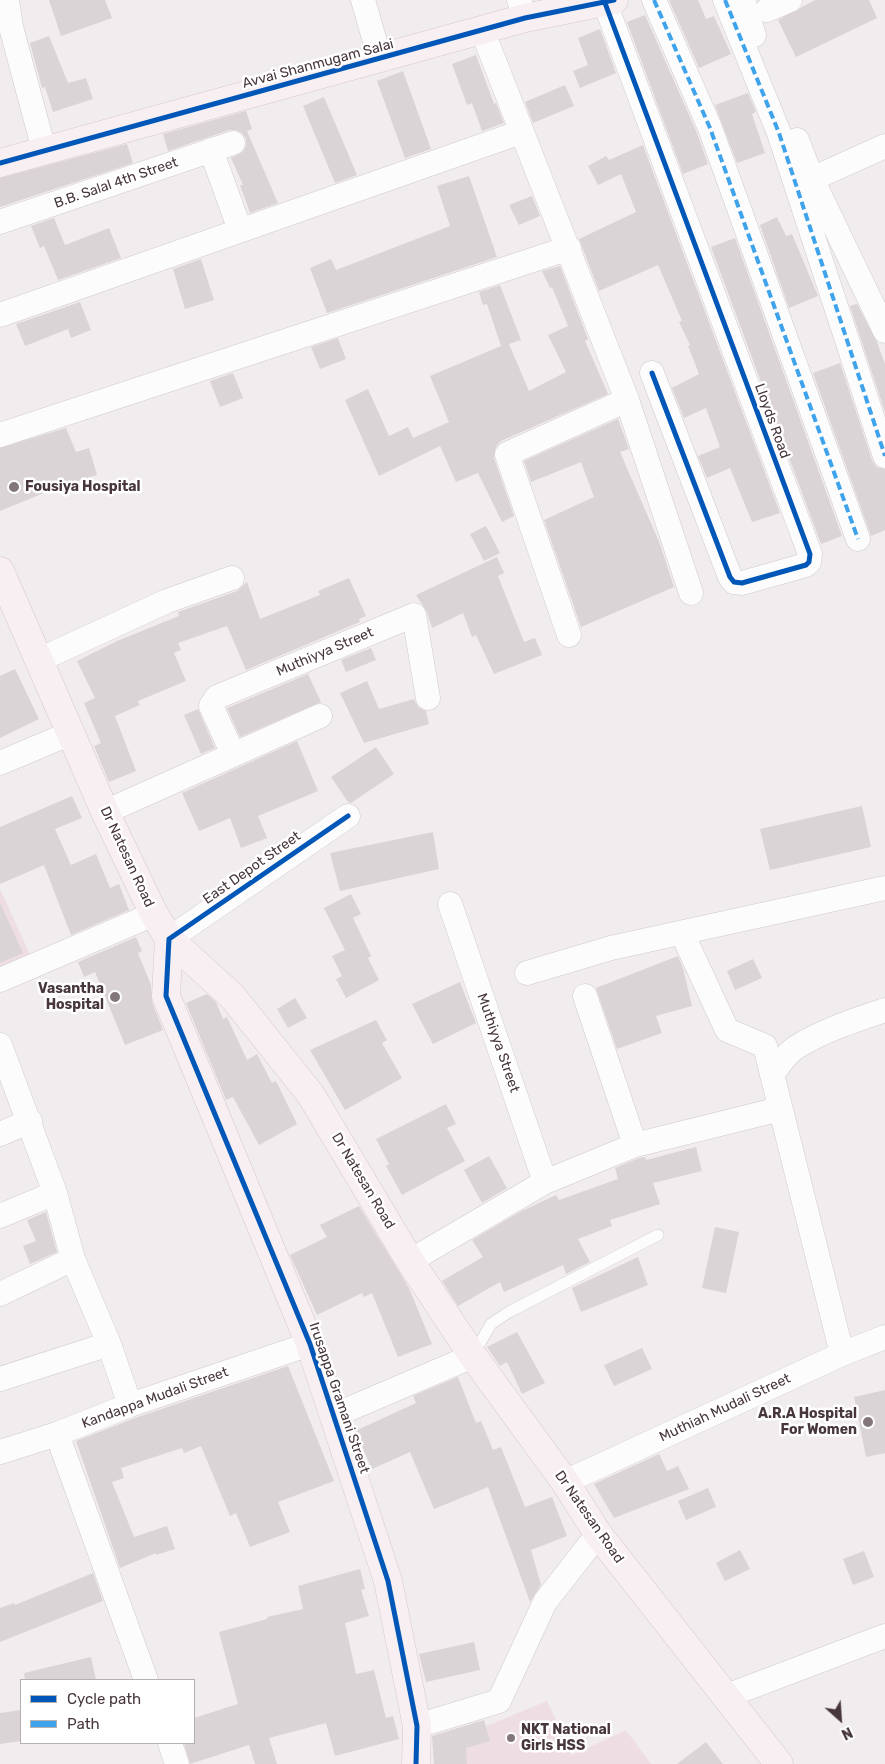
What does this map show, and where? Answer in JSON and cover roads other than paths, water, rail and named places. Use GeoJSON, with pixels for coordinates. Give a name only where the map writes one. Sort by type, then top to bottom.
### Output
{"type":"FeatureCollection","features":[{"type":"Feature","properties":{"kind":"street"},"geometry":{"type":"LineString","coordinates":[[7,0],[11,27],[44,150]]}},
{"type":"Feature","properties":{"kind":"street"},"geometry":{"type":"LineString","coordinates":[[363,0],[380,60]]}},
{"type":"Feature","properties":{"kind":"street"},"geometry":{"type":"LineString","coordinates":[[654,0],[710,128],[858,539]]}},
{"type":"Feature","properties":{"kind":"street"},"geometry":{"type":"LineString","coordinates":[[725,0],[779,133],[885,456]]}},
{"type":"Feature","properties":{"kind":"street"},"geometry":{"type":"LineString","coordinates":[[743,0],[747,18],[812,179],[885,331]]}},
{"type":"Feature","properties":{"kind":"street"},"geometry":{"type":"LineString","coordinates":[[767,10],[790,0]]}},
{"type":"Feature","properties":{"kind":"street","name":"Avvai Shanmugam Salai"},"geometry":{"type":"LineString","coordinates":[[0,164],[44,150],[380,60],[482,30],[522,9],[609,1]]}},
{"type":"Feature","properties":{"kind":"street","name":"Lloyds Road"},"geometry":{"type":"LineString","coordinates":[[609,1],[810,554],[810,562],[806,565],[742,583],[734,582],[730,577],[652,373]]}},
{"type":"Feature","properties":{"kind":"street"},"geometry":{"type":"LineString","coordinates":[[482,30],[627,400],[691,593]]}},
{"type":"Feature","properties":{"kind":"street"},"geometry":{"type":"LineString","coordinates":[[0,315],[521,132]]}},
{"type":"Feature","properties":{"kind":"street","name":"B.B. Salal 4th Street"},"geometry":{"type":"LineString","coordinates":[[0,222],[222,146],[240,230]]}},
{"type":"Feature","properties":{"kind":"street"},"geometry":{"type":"LineString","coordinates":[[812,179],[885,146]]}},
{"type":"Feature","properties":{"kind":"street"},"geometry":{"type":"LineString","coordinates":[[0,436],[569,248]]}},
{"type":"Feature","properties":{"kind":"street"},"geometry":{"type":"LineString","coordinates":[[568,635],[507,454],[627,400]]}},
{"type":"Feature","properties":{"kind":"street","name":"Dr Natesan Road"},"geometry":{"type":"LineString","coordinates":[[0,571],[105,812],[154,914],[169,939],[232,996],[311,1095],[410,1261],[472,1356],[565,1482],[598,1534],[724,1697],[779,1764]]}},
{"type":"Feature","properties":{"kind":"street"},"geometry":{"type":"LineString","coordinates":[[39,660],[167,601],[232,578]]}},
{"type":"Feature","properties":{"kind":"street","name":"Muthiyya Street"},"geometry":{"type":"LineString","coordinates":[[233,754],[211,706],[217,697],[414,615],[428,698]]}},
{"type":"Feature","properties":{"kind":"street"},"geometry":{"type":"LineString","coordinates":[[105,812],[320,716]]}},
{"type":"Feature","properties":{"kind":"street"},"geometry":{"type":"LineString","coordinates":[[0,763],[71,733]]}},
{"type":"Feature","properties":{"kind":"street","name":"East Depot Street"},"geometry":{"type":"LineString","coordinates":[[169,939],[348,816]]}},
{"type":"Feature","properties":{"kind":"street"},"geometry":{"type":"LineString","coordinates":[[527,973],[611,948],[885,888]]}},
{"type":"Feature","properties":{"kind":"street","name":"Muthiyya Street"},"geometry":{"type":"LineString","coordinates":[[450,904],[545,1182]]}},
{"type":"Feature","properties":{"kind":"street"},"geometry":{"type":"LineString","coordinates":[[0,980],[154,914]]}},
{"type":"Feature","properties":{"kind":"street"},"geometry":{"type":"LineString","coordinates":[[682,933],[727,1030],[765,1046],[842,1354]]}},
{"type":"Feature","properties":{"kind":"street","name":"Irusappa Gramani Street"},"geometry":{"type":"LineString","coordinates":[[169,939],[166,996],[310,1344],[388,1581],[417,1726],[416,1764]]}},
{"type":"Feature","properties":{"kind":"street"},"geometry":{"type":"LineString","coordinates":[[585,996],[635,1145]]}},
{"type":"Feature","properties":{"kind":"street"},"geometry":{"type":"LineString","coordinates":[[772,1075],[783,1058],[794,1048],[852,1021],[885,1010]]}},
{"type":"Feature","properties":{"kind":"street"},"geometry":{"type":"LineString","coordinates":[[1,1050],[30,1121],[55,1193],[73,1259],[109,1344],[130,1405]]}},
{"type":"Feature","properties":{"kind":"street"},"geometry":{"type":"LineString","coordinates":[[410,1261],[545,1182],[635,1145],[780,1109]]}},
{"type":"Feature","properties":{"kind":"street"},"geometry":{"type":"LineString","coordinates":[[0,1134],[30,1121]]}},
{"type":"Feature","properties":{"kind":"street"},"geometry":{"type":"LineString","coordinates":[[0,1216],[55,1193]]}},
{"type":"Feature","properties":{"kind":"street"},"geometry":{"type":"LineString","coordinates":[[0,1294],[73,1259]]}},
{"type":"Feature","properties":{"kind":"street","name":"Muthiah Mudali Street"},"geometry":{"type":"LineString","coordinates":[[565,1482],[842,1354],[885,1337]]}},
{"type":"Feature","properties":{"kind":"street"},"geometry":{"type":"LineString","coordinates":[[0,1379],[109,1344]]}},
{"type":"Feature","properties":{"kind":"street","name":"Kandappa Mudali Street"},"geometry":{"type":"LineString","coordinates":[[0,1452],[57,1434],[130,1405],[310,1344]]}},
{"type":"Feature","properties":{"kind":"street"},"geometry":{"type":"LineString","coordinates":[[334,1415],[472,1356]]}},
{"type":"Feature","properties":{"kind":"street"},"geometry":{"type":"LineString","coordinates":[[57,1434],[146,1679]]}},
{"type":"Feature","properties":{"kind":"street"},"geometry":{"type":"LineString","coordinates":[[417,1726],[498,1701],[545,1602],[598,1534]]}},
{"type":"Feature","properties":{"kind":"street"},"geometry":{"type":"LineString","coordinates":[[724,1697],[885,1636]]}},
{"type":"Feature","properties":{"kind":"street"},"geometry":{"type":"LineString","coordinates":[[170,1744],[177,1764]]}},
{"type":"Feature","properties":{"kind":"lane"},"geometry":{"type":"LineString","coordinates":[[472,1356],[491,1324],[509,1312],[658,1235]]}},
{"type":"Feature","properties":{"kind":"place","name":"Fousiya Hospital"},"geometry":{"type":"Point","coordinates":[14,487]}},
{"type":"Feature","properties":{"kind":"place","name":"Vasantha Hospital"},"geometry":{"type":"Point","coordinates":[115,997]}},
{"type":"Feature","properties":{"kind":"place","name":"A.R.A Hospital For Women"},"geometry":{"type":"Point","coordinates":[868,1422]}},
{"type":"Feature","properties":{"kind":"place","name":"NKT National Girls HSS"},"geometry":{"type":"Point","coordinates":[511,1738]}}]}
